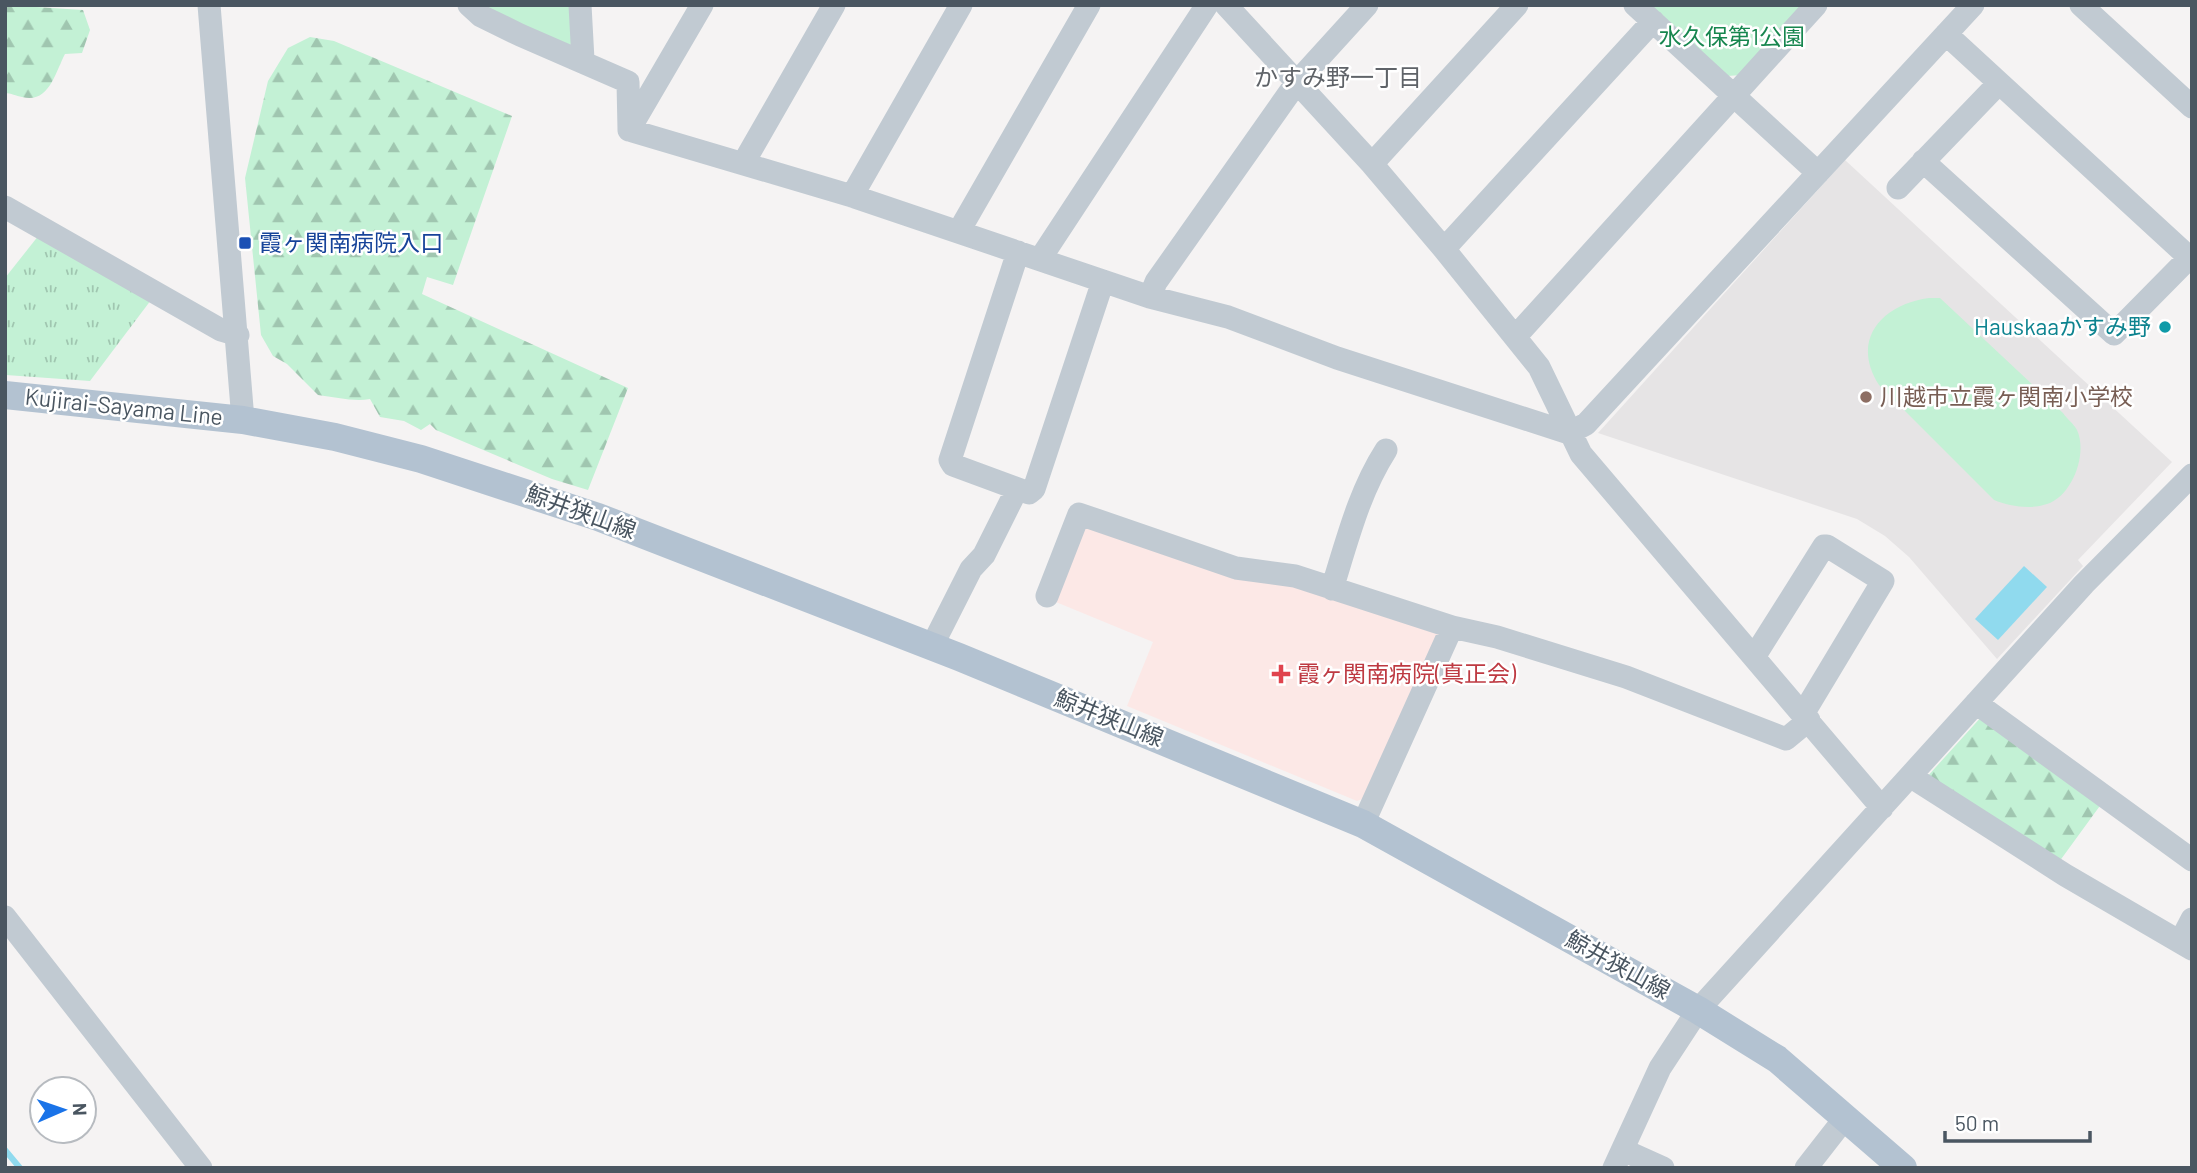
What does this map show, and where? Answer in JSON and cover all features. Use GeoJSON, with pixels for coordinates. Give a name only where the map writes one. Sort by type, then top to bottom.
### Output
{"type":"FeatureCollection","features":[{"type":"Feature","properties":{"kind":"main road","name":"Kujirai-Sayama Line"},"geometry":{"type":"LineString","coordinates":[[5,395],[243,420]]}},
{"type":"Feature","properties":{"kind":"main road","name":"鯨井狭山線"},"geometry":{"type":"LineString","coordinates":[[243,420],[323,435],[421,459],[598,517],[931,648],[1363,824],[1698,1010],[1777,1059],[1903,1168]]}},
{"type":"Feature","properties":{"kind":"street"},"geometry":{"type":"LineString","coordinates":[[209,5],[243,420]]}},
{"type":"Feature","properties":{"kind":"street"},"geometry":{"type":"LineString","coordinates":[[469,5],[481,16],[520,35],[583,60],[628,82],[629,130]]}},
{"type":"Feature","properties":{"kind":"street"},"geometry":{"type":"LineString","coordinates":[[580,5],[583,60]]}},
{"type":"Feature","properties":{"kind":"street"},"geometry":{"type":"LineString","coordinates":[[629,130],[702,5]]}},
{"type":"Feature","properties":{"kind":"street"},"geometry":{"type":"LineString","coordinates":[[744,162],[834,5]]}},
{"type":"Feature","properties":{"kind":"street"},"geometry":{"type":"LineString","coordinates":[[852,195],[961,5]]}},
{"type":"Feature","properties":{"kind":"street"},"geometry":{"type":"LineString","coordinates":[[959,231],[1088,5]]}},
{"type":"Feature","properties":{"kind":"street"},"geometry":{"type":"LineString","coordinates":[[1103,281],[1034,489],[1029,494],[953,465],[950,460],[1029,255],[1207,5]]}},
{"type":"Feature","properties":{"kind":"street"},"geometry":{"type":"LineString","coordinates":[[1226,5],[1372,164],[1516,336],[1545,377],[1569,433],[1601,479],[1882,808]]}},
{"type":"Feature","properties":{"kind":"street"},"geometry":{"type":"LineString","coordinates":[[1150,297],[1156,282],[1297,82],[1367,5]]}},
{"type":"Feature","properties":{"kind":"street"},"geometry":{"type":"LineString","coordinates":[[1372,164],[1517,5]]}},
{"type":"Feature","properties":{"kind":"street"},"geometry":{"type":"LineString","coordinates":[[1636,5],[1818,173]]}},
{"type":"Feature","properties":{"kind":"street"},"geometry":{"type":"LineString","coordinates":[[1516,336],[1816,5]]}},
{"type":"Feature","properties":{"kind":"street"},"geometry":{"type":"LineString","coordinates":[[629,130],[852,195],[1150,297],[1228,317],[1337,358],[1569,433],[1586,424],[1973,5]]}},
{"type":"Feature","properties":{"kind":"street"},"geometry":{"type":"LineString","coordinates":[[2081,5],[2192,107]]}},
{"type":"Feature","properties":{"kind":"street"},"geometry":{"type":"LineString","coordinates":[[1444,249],[1653,21]]}},
{"type":"Feature","properties":{"kind":"street"},"geometry":{"type":"LineString","coordinates":[[1923,161],[2114,334],[2190,259],[1946,34]]}},
{"type":"Feature","properties":{"kind":"street"},"geometry":{"type":"LineString","coordinates":[[1898,188],[1999,83]]}},
{"type":"Feature","properties":{"kind":"street"},"geometry":{"type":"LineString","coordinates":[[5,207],[221,330],[238,335]]}},
{"type":"Feature","properties":{"kind":"street"},"geometry":{"type":"LineString","coordinates":[[1332,589],[1359,503],[1371,474],[1386,450]]}},
{"type":"Feature","properties":{"kind":"street"},"geometry":{"type":"LineString","coordinates":[[1662,1168],[1619,1159],[1660,1068],[1698,1010],[2084,584],[2192,475]]}},
{"type":"Feature","properties":{"kind":"street"},"geometry":{"type":"LineString","coordinates":[[931,648],[971,569],[984,555],[1017,489]]}},
{"type":"Feature","properties":{"kind":"street"},"geometry":{"type":"LineString","coordinates":[[1047,596],[1079,514],[1236,568],[1278,571],[1452,627],[1626,677],[1786,739],[1806,717],[1883,581],[1824,546],[1754,657]]}},
{"type":"Feature","properties":{"kind":"street"},"geometry":{"type":"LineString","coordinates":[[1363,824],[1452,627]]}},
{"type":"Feature","properties":{"kind":"street"},"geometry":{"type":"LineString","coordinates":[[1976,704],[2192,860]]}},
{"type":"Feature","properties":{"kind":"street"},"geometry":{"type":"LineString","coordinates":[[1910,776],[2065,875],[2186,946],[2192,919]]}},
{"type":"Feature","properties":{"kind":"street"},"geometry":{"type":"LineString","coordinates":[[5,917],[201,1168]]}},
{"type":"Feature","properties":{"kind":"street"},"geometry":{"type":"LineString","coordinates":[[1807,1168],[1844,1118]]}},
{"type":"Feature","properties":{"kind":"shaded area","name":"川越市立霞ヶ関南小学校"},"geometry":{"type":"Polygon","coordinates":[[[1845,160],[2172,462],[2078,560],[2083,566],[1997,659],[1909,557],[1885,536],[1857,519],[1598,433],[1845,160]]]}},
{"type":"Feature","properties":{"kind":"shaded area","name":"霞ヶ関南病院(真正会)"},"geometry":{"type":"Polygon","coordinates":[[[1076,524],[1274,576],[1440,635],[1368,797],[1357,801],[1127,706],[1153,642],[1051,600],[1076,524]]]}},
{"type":"Feature","properties":{"kind":"green space"},"geometry":{"type":"Polygon","coordinates":[[[5,5],[83,10],[90,30],[82,53],[65,54],[50,85],[39,96],[31,98],[5,93],[5,5]]]}},
{"type":"Feature","properties":{"kind":"green space"},"geometry":{"type":"Polygon","coordinates":[[[479,5],[570,5],[572,43],[564,48],[479,5]]]}},
{"type":"Feature","properties":{"kind":"green space","name":"水久保第1公園"},"geometry":{"type":"Polygon","coordinates":[[[1650,5],[1806,5],[1742,75],[1727,76],[1650,5]]]}},
{"type":"Feature","properties":{"kind":"green space"},"geometry":{"type":"Polygon","coordinates":[[[310,37],[334,41],[512,116],[453,285],[427,277],[422,294],[628,388],[588,490],[552,479],[436,430],[430,424],[421,430],[404,421],[380,417],[370,399],[351,400],[318,395],[287,364],[273,356],[261,335],[245,178],[268,81],[288,48],[310,37]]]}},
{"type":"Feature","properties":{"kind":"green space"},"geometry":{"type":"Polygon","coordinates":[[[39,235],[151,300],[90,381],[6,375],[5,278],[39,235]]]}},
{"type":"Feature","properties":{"kind":"green space"},"geometry":{"type":"Polygon","coordinates":[[[1929,298],[1940,298],[2076,428],[2080,451],[2076,473],[2056,500],[2027,507],[1994,500],[1879,385],[1871,369],[1868,353],[1875,327],[1897,308],[1929,298]]]}},
{"type":"Feature","properties":{"kind":"green space"},"geometry":{"type":"Polygon","coordinates":[[[1983,715],[2102,803],[2059,862],[1926,778],[1983,715]]]}},
{"type":"Feature","properties":{"kind":"water"},"geometry":{"type":"Polygon","coordinates":[[[2024,566],[2047,587],[1998,640],[1975,619],[2024,566]]]}},
{"type":"Feature","properties":{"kind":"waterway"},"geometry":{"type":"LineString","coordinates":[[5,1150],[20,1168]]}},
{"type":"Feature","properties":{"kind":"place","name":"霞ヶ関南病院入口"},"geometry":{"type":"Point","coordinates":[245,243]}},
{"type":"Feature","properties":{"kind":"place","name":"Hauskaaかすみ野"},"geometry":{"type":"Point","coordinates":[2165,327]}},
{"type":"Feature","properties":{"kind":"place","name":"川越市立霞ヶ関南小学校"},"geometry":{"type":"Point","coordinates":[1866,397]}},
{"type":"Feature","properties":{"kind":"place","name":"霞ヶ関南病院(真正会)"},"geometry":{"type":"Point","coordinates":[1281,674]}},
{"type":"Feature","properties":{"kind":"district","name":"かすみ野一丁目"},"geometry":{"type":"Point","coordinates":[1338,78]}}]}
